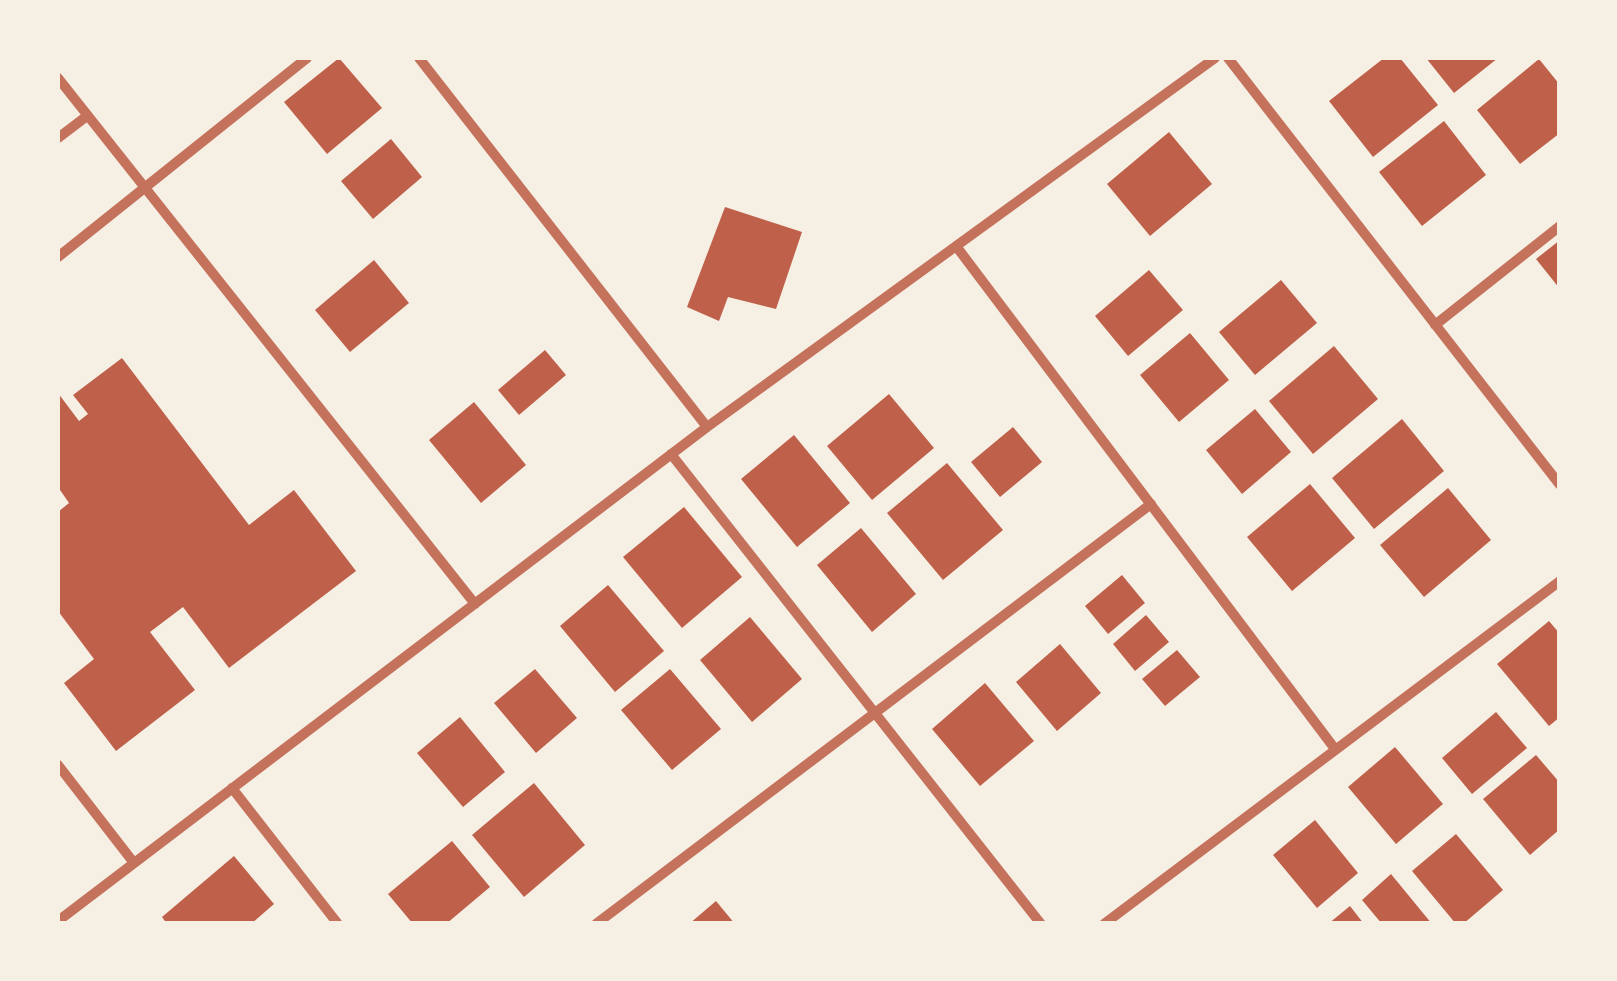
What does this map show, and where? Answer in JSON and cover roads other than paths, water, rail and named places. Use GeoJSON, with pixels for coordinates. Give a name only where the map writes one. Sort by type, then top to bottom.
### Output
{"type":"FeatureCollection","features":[{"type":"Feature","properties":{"kind":"street"},"geometry":{"type":"LineString","coordinates":[[58,257],[307,58]]}},
{"type":"Feature","properties":{"kind":"street"},"geometry":{"type":"LineString","coordinates":[[419,58],[706,427]]}},
{"type":"Feature","properties":{"kind":"street"},"geometry":{"type":"LineString","coordinates":[[58,921],[706,427],[1216,58]]}},
{"type":"Feature","properties":{"kind":"street"},"geometry":{"type":"LineString","coordinates":[[1228,58],[1560,485]]}},
{"type":"Feature","properties":{"kind":"street"},"geometry":{"type":"LineString","coordinates":[[58,78],[475,604]]}},
{"type":"Feature","properties":{"kind":"street"},"geometry":{"type":"LineString","coordinates":[[58,138],[86,116]]}},
{"type":"Feature","properties":{"kind":"street"},"geometry":{"type":"LineString","coordinates":[[1435,325],[1560,226]]}},
{"type":"Feature","properties":{"kind":"street"},"geometry":{"type":"LineString","coordinates":[[956,246],[1336,750]]}},
{"type":"Feature","properties":{"kind":"street"},"geometry":{"type":"LineString","coordinates":[[671,454],[1042,924]]}},
{"type":"Feature","properties":{"kind":"street"},"geometry":{"type":"LineString","coordinates":[[596,924],[1151,504]]}},
{"type":"Feature","properties":{"kind":"street"},"geometry":{"type":"LineString","coordinates":[[1104,924],[1560,581]]}},
{"type":"Feature","properties":{"kind":"street"},"geometry":{"type":"LineString","coordinates":[[58,765],[134,863]]}},
{"type":"Feature","properties":{"kind":"street"},"geometry":{"type":"LineString","coordinates":[[232,788],[338,924]]}}]}
